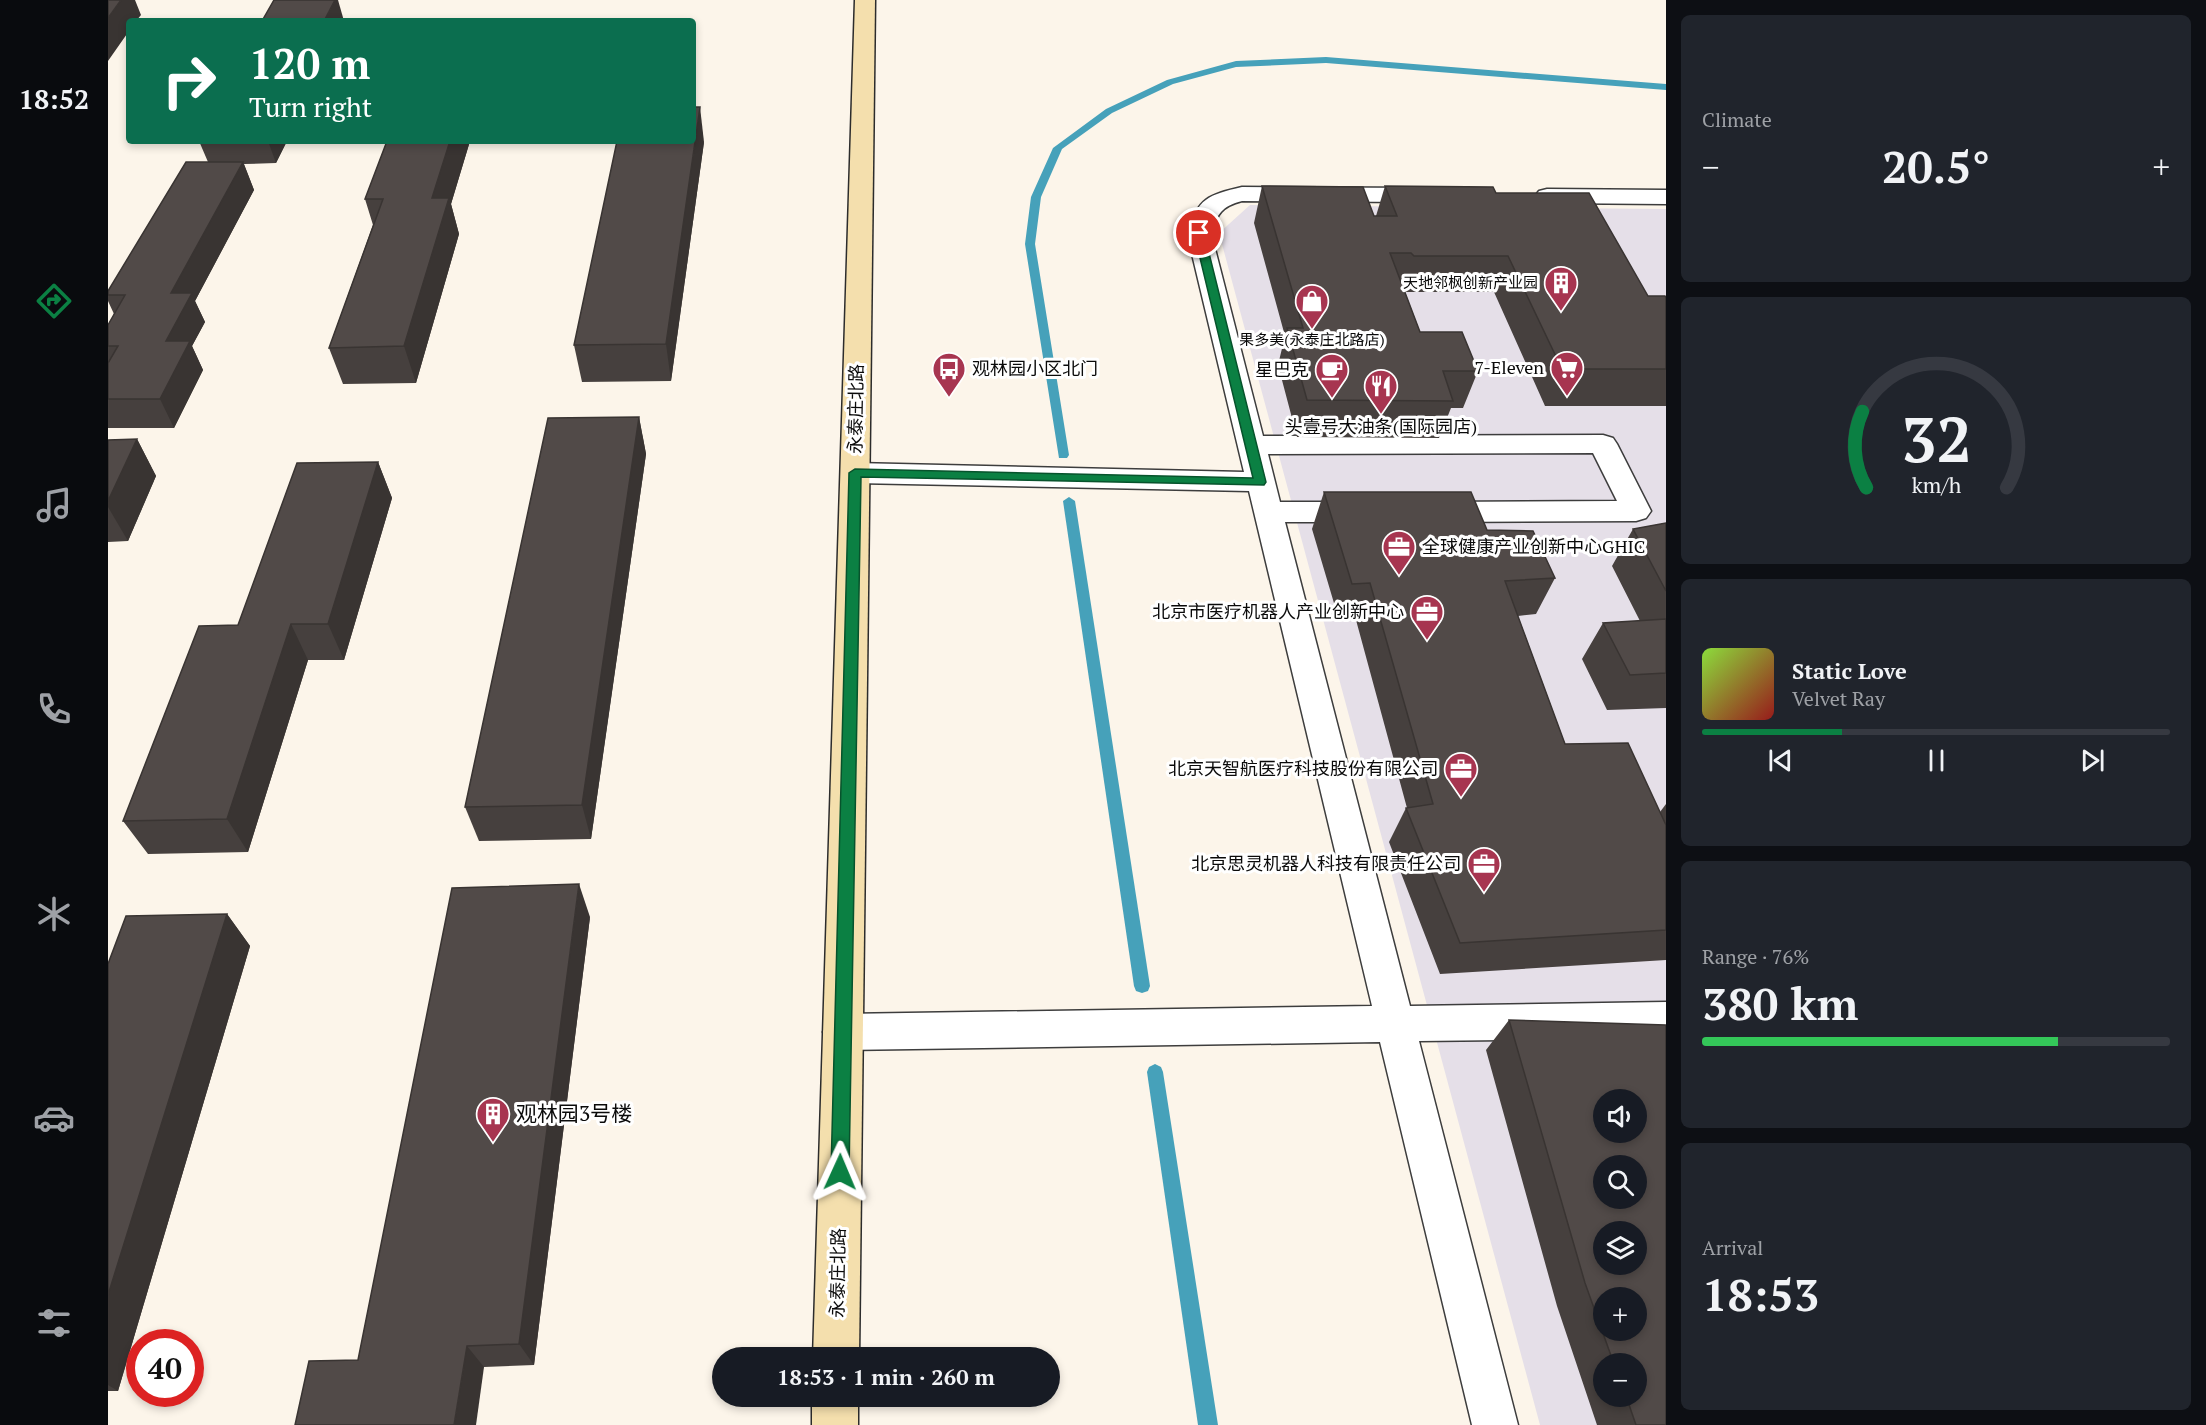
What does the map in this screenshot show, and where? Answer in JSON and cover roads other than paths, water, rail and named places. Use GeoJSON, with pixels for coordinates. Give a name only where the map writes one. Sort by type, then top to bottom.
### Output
{"type":"FeatureCollection","features":[{"type":"Feature","properties":{"kind":"street","name":"永泰庄北路"},"geometry":{"type":"LineString","coordinates":[[836,1347],[866,0]]}},
{"type":"Feature","properties":{"kind":"street"},"geometry":{"type":"LineString","coordinates":[[1454,196],[1242,194],[1219,199],[1206,209],[1199,233],[1495,1425]]}},
{"type":"Feature","properties":{"kind":"street"},"geometry":{"type":"LineString","coordinates":[[1525,196],[1666,197]]}},
{"type":"Feature","properties":{"kind":"street"},"geometry":{"type":"LineString","coordinates":[[855,473],[1264,497],[1399,512],[1636,511],[1603,444],[1252,445]]}},
{"type":"Feature","properties":{"kind":"street"},"geometry":{"type":"LineString","coordinates":[[843,1032],[1666,1020]]}},
{"type":"Feature","properties":{"kind":"street"},"geometry":{"type":"LineString","coordinates":[[835,1425],[836,1407]]}},
{"type":"Feature","properties":{"kind":"waterway"},"geometry":{"type":"LineString","coordinates":[[1063,455],[1030,244],[1036,197],[1058,148],[1109,111],[1170,82],[1236,64],[1326,60],[1666,87]]}},
{"type":"Feature","properties":{"kind":"waterway"},"geometry":{"type":"LineString","coordinates":[[1069,501],[1142,986]]}},
{"type":"Feature","properties":{"kind":"waterway"},"geometry":{"type":"LineString","coordinates":[[1155,1072],[1208,1425]]}},
{"type":"Feature","properties":{"kind":"place","name":"天地邻枫创新产业园"},"geometry":{"type":"Point","coordinates":[1561,312]}},
{"type":"Feature","properties":{"kind":"place","name":"果多美(永泰庄北路店)"},"geometry":{"type":"Point","coordinates":[1312,330]}},
{"type":"Feature","properties":{"kind":"place","name":"7-Eleven"},"geometry":{"type":"Point","coordinates":[1567,397]}},
{"type":"Feature","properties":{"kind":"place","name":"观林园小区北门"},"geometry":{"type":"Point","coordinates":[949,398]}},
{"type":"Feature","properties":{"kind":"place","name":"星巴克"},"geometry":{"type":"Point","coordinates":[1332,399]}},
{"type":"Feature","properties":{"kind":"place","name":"头壹号大油条(国际园店)"},"geometry":{"type":"Point","coordinates":[1381,415]}},
{"type":"Feature","properties":{"kind":"place","name":"全球健康产业创新中心GHIC"},"geometry":{"type":"Point","coordinates":[1399,576]}},
{"type":"Feature","properties":{"kind":"place","name":"北京市医疗机器人产业创新中心"},"geometry":{"type":"Point","coordinates":[1427,641]}},
{"type":"Feature","properties":{"kind":"place","name":"北京天智航医疗科技股份有限公司"},"geometry":{"type":"Point","coordinates":[1461,798]}},
{"type":"Feature","properties":{"kind":"place","name":"北京思灵机器人科技有限责任公司"},"geometry":{"type":"Point","coordinates":[1484,893]}},
{"type":"Feature","properties":{"kind":"place","name":"观林园3号楼"},"geometry":{"type":"Point","coordinates":[493,1143]}}]}
